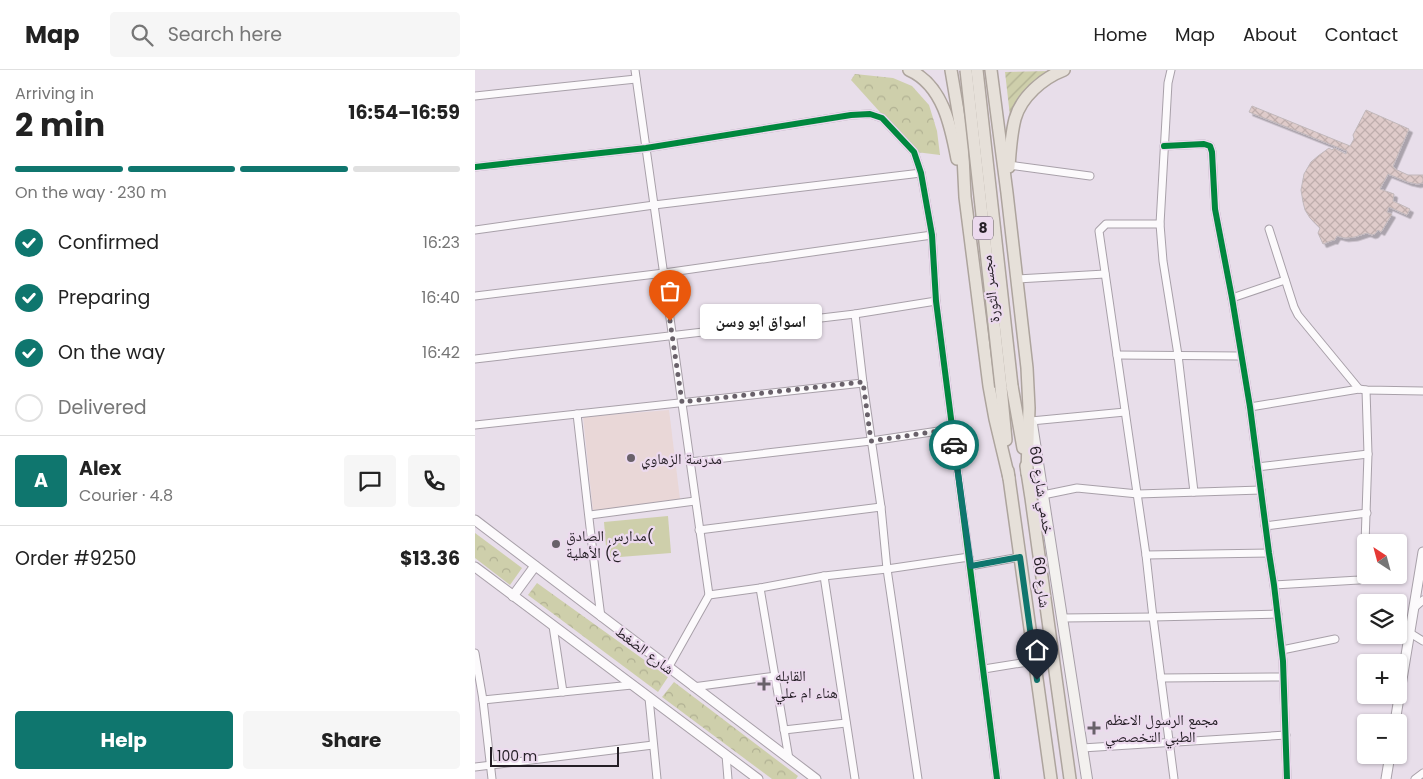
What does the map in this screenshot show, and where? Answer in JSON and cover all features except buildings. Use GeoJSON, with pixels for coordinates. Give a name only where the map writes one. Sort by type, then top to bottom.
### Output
{"type":"FeatureCollection","features":[{"type":"Feature","properties":{"kind":"highway"},"geometry":{"type":"LineString","coordinates":[[909,70],[923,77],[931,86],[946,111],[965,197]]}},
{"type":"Feature","properties":{"kind":"highway"},"geometry":{"type":"LineString","coordinates":[[951,70],[962,135],[965,197],[989,386],[1009,478]]}},
{"type":"Feature","properties":{"kind":"highway","name":"مجسر الثورة"},"geometry":{"type":"LineString","coordinates":[[966,70],[1007,386],[1027,474]]}},
{"type":"Feature","properties":{"kind":"highway","name":"مجسر الثورة"},"geometry":{"type":"LineString","coordinates":[[977,70],[1007,386],[1009,478]]}},
{"type":"Feature","properties":{"kind":"highway"},"geometry":{"type":"LineString","coordinates":[[991,70],[1027,368],[1029,408],[1027,474]]}},
{"type":"Feature","properties":{"kind":"highway"},"geometry":{"type":"LineString","coordinates":[[1007,193],[1011,140],[1015,117],[1025,99],[1040,84],[1053,74],[1064,70]]}},
{"type":"Feature","properties":{"kind":"highway"},"geometry":{"type":"LineString","coordinates":[[962,135],[962,131],[967,123],[978,116],[987,116],[995,120],[999,130]]}},
{"type":"Feature","properties":{"kind":"highway","name":"شارع 60"},"geometry":{"type":"LineString","coordinates":[[1027,474],[1070,779]]}},
{"type":"Feature","properties":{"kind":"highway","name":"شارع 60"},"geometry":{"type":"LineString","coordinates":[[1009,478],[1051,779]]}},
{"type":"Feature","properties":{"kind":"main road","name":"خدمي شارع 60"},"geometry":{"type":"LineString","coordinates":[[1029,408],[1087,779]]}},
{"type":"Feature","properties":{"kind":"street"},"geometry":{"type":"LineString","coordinates":[[635,70],[709,595],[668,668]]}},
{"type":"Feature","properties":{"kind":"street"},"geometry":{"type":"LineString","coordinates":[[1171,70],[1168,83],[1160,224],[1163,261],[1178,355],[1195,492]]}},
{"type":"Feature","properties":{"kind":"street"},"geometry":{"type":"LineString","coordinates":[[475,96],[635,80]]}},
{"type":"Feature","properties":{"kind":"street"},"geometry":{"type":"LineString","coordinates":[[475,167],[645,148],[851,115],[870,114],[882,118],[914,152],[921,173],[932,236],[936,300],[997,779]]}},
{"type":"Feature","properties":{"kind":"street"},"geometry":{"type":"LineString","coordinates":[[1164,146],[1204,144],[1210,146],[1212,152],[1215,209],[1233,298],[1250,407],[1278,614],[1282,650],[1287,779]]}},
{"type":"Feature","properties":{"kind":"street"},"geometry":{"type":"LineString","coordinates":[[1009,165],[1090,176]]}},
{"type":"Feature","properties":{"kind":"street"},"geometry":{"type":"LineString","coordinates":[[475,230],[654,205],[921,173]]}},
{"type":"Feature","properties":{"kind":"street"},"geometry":{"type":"LineString","coordinates":[[1160,224],[1107,224],[1099,231],[1146,555],[1174,779]]}},
{"type":"Feature","properties":{"kind":"street"},"geometry":{"type":"LineString","coordinates":[[1269,229],[1298,315],[1362,390],[1368,454],[1364,574],[1359,580],[1274,585]]}},
{"type":"Feature","properties":{"kind":"street"},"geometry":{"type":"LineString","coordinates":[[475,296],[664,273],[932,236]]}},
{"type":"Feature","properties":{"kind":"street"},"geometry":{"type":"LineString","coordinates":[[1017,279],[1105,274]]}},
{"type":"Feature","properties":{"kind":"street"},"geometry":{"type":"LineString","coordinates":[[1233,298],[1285,280]]}},
{"type":"Feature","properties":{"kind":"street"},"geometry":{"type":"LineString","coordinates":[[475,359],[855,314],[936,300]]}},
{"type":"Feature","properties":{"kind":"street"},"geometry":{"type":"LineString","coordinates":[[855,314],[881,507],[887,569],[918,779]]}},
{"type":"Feature","properties":{"kind":"street"},"geometry":{"type":"LineString","coordinates":[[1117,355],[1241,356]]}},
{"type":"Feature","properties":{"kind":"street"},"geometry":{"type":"LineString","coordinates":[[475,425],[863,382]]}},
{"type":"Feature","properties":{"kind":"street"},"geometry":{"type":"LineString","coordinates":[[1250,407],[1362,390],[1423,391]]}},
{"type":"Feature","properties":{"kind":"street"},"geometry":{"type":"LineString","coordinates":[[1031,421],[1125,412]]}},
{"type":"Feature","properties":{"kind":"street"},"geometry":{"type":"LineString","coordinates":[[577,414],[601,617]]}},
{"type":"Feature","properties":{"kind":"street"},"geometry":{"type":"LineString","coordinates":[[690,462],[871,441],[952,429]]}},
{"type":"Feature","properties":{"kind":"street"},"geometry":{"type":"LineString","coordinates":[[1257,467],[1368,454]]}},
{"type":"Feature","properties":{"kind":"street"},"geometry":{"type":"LineString","coordinates":[[1043,495],[1077,488],[1137,494],[1261,490]]}},
{"type":"Feature","properties":{"kind":"street"},"geometry":{"type":"LineString","coordinates":[[589,515],[695,501]]}},
{"type":"Feature","properties":{"kind":"street"},"geometry":{"type":"LineString","coordinates":[[699,530],[881,507]]}},
{"type":"Feature","properties":{"kind":"street"},"geometry":{"type":"LineString","coordinates":[[1265,526],[1367,513]]}},
{"type":"Feature","properties":{"kind":"street","name":"شارع الضغط"},"geometry":{"type":"LineString","coordinates":[[475,520],[816,779]]}},
{"type":"Feature","properties":{"kind":"street"},"geometry":{"type":"LineString","coordinates":[[1396,714],[1423,552]]}},
{"type":"Feature","properties":{"kind":"street"},"geometry":{"type":"LineString","coordinates":[[1146,555],[1269,553]]}},
{"type":"Feature","properties":{"kind":"street"},"geometry":{"type":"LineString","coordinates":[[709,595],[824,576],[969,557]]}},
{"type":"Feature","properties":{"kind":"street"},"geometry":{"type":"LineString","coordinates":[[971,566],[1020,557]]}},
{"type":"Feature","properties":{"kind":"street"},"geometry":{"type":"LineString","coordinates":[[513,596],[535,566]]}},
{"type":"Feature","properties":{"kind":"street"},"geometry":{"type":"LineString","coordinates":[[475,567],[758,779]]}},
{"type":"Feature","properties":{"kind":"street"},"geometry":{"type":"LineString","coordinates":[[824,576],[855,779]]}},
{"type":"Feature","properties":{"kind":"street"},"geometry":{"type":"LineString","coordinates":[[760,588],[789,759]]}},
{"type":"Feature","properties":{"kind":"street"},"geometry":{"type":"LineString","coordinates":[[1414,608],[1423,600]]}},
{"type":"Feature","properties":{"kind":"street"},"geometry":{"type":"LineString","coordinates":[[1062,618],[1278,614]]}},
{"type":"Feature","properties":{"kind":"street"},"geometry":{"type":"LineString","coordinates":[[553,626],[563,692]]}},
{"type":"Feature","properties":{"kind":"street"},"geometry":{"type":"LineString","coordinates":[[1410,633],[1423,641]]}},
{"type":"Feature","properties":{"kind":"street"},"geometry":{"type":"LineString","coordinates":[[1282,650],[1335,640]]}},
{"type":"Feature","properties":{"kind":"street"},"geometry":{"type":"LineString","coordinates":[[475,653],[483,700],[492,779]]}},
{"type":"Feature","properties":{"kind":"street"},"geometry":{"type":"LineString","coordinates":[[984,669],[1034,661]]}},
{"type":"Feature","properties":{"kind":"street"},"geometry":{"type":"LineString","coordinates":[[693,687],[775,676]]}},
{"type":"Feature","properties":{"kind":"street"},"geometry":{"type":"LineString","coordinates":[[1161,678],[1283,677]]}},
{"type":"Feature","properties":{"kind":"street"},"geometry":{"type":"LineString","coordinates":[[483,700],[631,685]]}},
{"type":"Feature","properties":{"kind":"street"},"geometry":{"type":"LineString","coordinates":[[649,698],[657,779]]}},
{"type":"Feature","properties":{"kind":"street"},"geometry":{"type":"LineString","coordinates":[[784,730],[846,723]]}},
{"type":"Feature","properties":{"kind":"street"},"geometry":{"type":"LineString","coordinates":[[1082,748],[1286,735]]}},
{"type":"Feature","properties":{"kind":"street"},"geometry":{"type":"LineString","coordinates":[[475,767],[653,746]]}},
{"type":"Feature","properties":{"kind":"street"},"geometry":{"type":"LineString","coordinates":[[726,755],[728,779]]}},
{"type":"Feature","properties":{"kind":"street"},"geometry":{"type":"LineString","coordinates":[[1386,779],[1388,764]]}},
{"type":"Feature","properties":{"kind":"street"},"geometry":{"type":"LineString","coordinates":[[1415,779],[1423,773]]}},
{"type":"Feature","properties":{"kind":"shaded area","name":"مدرسة الزهاوي"},"geometry":{"type":"Polygon","coordinates":[[[669,410],[680,499],[593,511],[583,417],[669,410]]]}},
{"type":"Feature","properties":{"kind":"green space"},"geometry":{"type":"Polygon","coordinates":[[[1050,71],[1010,116],[1005,72],[1050,71]]]}},
{"type":"Feature","properties":{"kind":"green space"},"geometry":{"type":"Polygon","coordinates":[[[855,74],[893,78],[912,86],[929,105],[937,131],[940,155],[916,152],[851,80],[855,74]]]}},
{"type":"Feature","properties":{"kind":"green space"},"geometry":{"type":"Polygon","coordinates":[[[668,516],[671,553],[607,558],[604,522],[668,516]]]}},
{"type":"Feature","properties":{"kind":"green space"},"geometry":{"type":"Polygon","coordinates":[[[475,533],[522,568],[510,585],[475,558],[475,533]]]}},
{"type":"Feature","properties":{"kind":"green space"},"geometry":{"type":"Polygon","coordinates":[[[537,583],[668,677],[658,692],[528,595],[537,583]]]}},
{"type":"Feature","properties":{"kind":"green space"},"geometry":{"type":"Polygon","coordinates":[[[674,682],[798,776],[796,779],[772,779],[662,697],[674,682]]]}},
{"type":"Feature","properties":{"kind":"cycle path"},"geometry":{"type":"LineString","coordinates":[[475,167],[646,148],[851,115],[870,114],[882,118],[914,152],[921,173],[932,235],[936,301],[997,779]]}},
{"type":"Feature","properties":{"kind":"cycle path"},"geometry":{"type":"LineString","coordinates":[[1164,146],[1204,144],[1210,146],[1212,152],[1215,209],[1250,407],[1274,585],[1283,661],[1287,779]]}},
{"type":"Feature","properties":{"kind":"way so far"},"geometry":{"type":"LineString","coordinates":[[670,321],[682,402],[863,382],[871,441],[952,429],[954,445]]}},
{"type":"Feature","properties":{"kind":"place","name":"اسواق ابو وسن"},"geometry":{"type":"Point","coordinates":[670,321]}},
{"type":"Feature","properties":{"kind":"place","name":"مدرسة الزهاوي"},"geometry":{"type":"Point","coordinates":[631,458]}},
{"type":"Feature","properties":{"kind":"place","name":"مدارس الصادق( ع) الأهلية"},"geometry":{"type":"Point","coordinates":[556,544]}},
{"type":"Feature","properties":{"kind":"place","name":"القابله هناء ام علي"},"geometry":{"type":"Point","coordinates":[764,684]}},
{"type":"Feature","properties":{"kind":"place","name":"مجمع الرسول الاعظم الطبي التخصصي"},"geometry":{"type":"Point","coordinates":[1094,728]}},
{"type":"Feature","properties":{"kind":"route"},"geometry":{"type":"LineString","coordinates":[[954,445],[971,566],[1020,557],[1037,680]]}}]}
